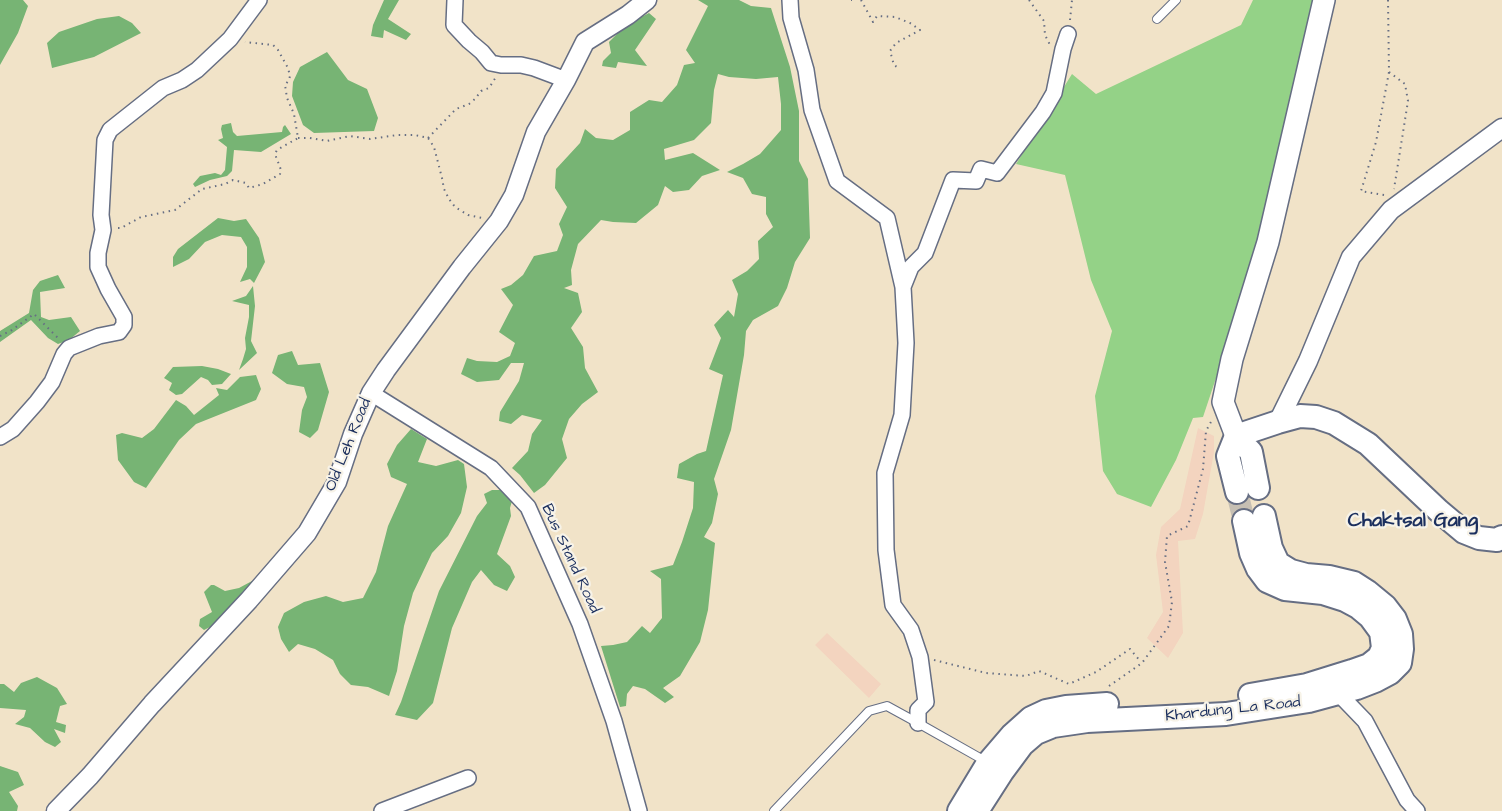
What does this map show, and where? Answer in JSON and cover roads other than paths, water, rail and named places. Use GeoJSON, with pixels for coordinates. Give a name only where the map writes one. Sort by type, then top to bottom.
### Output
{"type":"FeatureCollection","features":[{"type":"Feature","properties":{"kind":"main road"},"geometry":{"type":"LineString","coordinates":[[1248,490],[1228,456],[1236,436],[1223,402],[1232,358],[1268,242],[1324,0]]}},
{"type":"Feature","properties":{"kind":"main road"},"geometry":{"type":"LineString","coordinates":[[1236,436],[1300,416],[1316,417],[1334,423],[1368,444],[1464,532],[1479,538],[1497,540],[1502,537]]}},
{"type":"Feature","properties":{"kind":"main road","name":"Khardung La Road"},"geometry":{"type":"LineString","coordinates":[[959,811],[995,767],[1036,733],[1053,726],[1087,721],[1226,714],[1309,701],[1339,694],[1375,681],[1390,673],[1400,663],[1402,642],[1395,619],[1385,606],[1354,583],[1329,577],[1306,575],[1291,571],[1278,563],[1254,519],[1251,553],[1258,569],[1267,581],[1285,589],[1323,593],[1358,607],[1370,617],[1381,632],[1383,648],[1379,657],[1369,665],[1307,685],[1253,695],[1190,702],[1088,705],[1046,711],[1031,718],[1011,735],[995,767],[977,811]]}},
{"type":"Feature","properties":{"kind":"street"},"geometry":{"type":"LineString","coordinates":[[0,437],[13,429],[37,402],[52,382],[69,348],[99,336],[119,332],[124,326],[124,317],[98,267],[98,253],[103,230],[101,216],[105,140],[110,130],[164,88],[197,70],[230,39],[259,0]]}},
{"type":"Feature","properties":{"kind":"street"},"geometry":{"type":"LineString","coordinates":[[455,0],[454,25],[491,63],[522,65],[566,80]]}},
{"type":"Feature","properties":{"kind":"street","name":"Old Leh Road"},"geometry":{"type":"LineString","coordinates":[[56,811],[249,600],[307,533],[337,482],[353,434],[371,393],[462,267],[500,221],[513,195],[536,132],[585,42],[647,0]]}},
{"type":"Feature","properties":{"kind":"street"},"geometry":{"type":"LineString","coordinates":[[790,0],[791,18],[806,70],[812,110],[837,181],[886,218],[903,286],[906,343],[902,415],[885,473],[886,550],[893,605],[911,630],[920,657],[926,702],[918,710],[918,723]]}},
{"type":"Feature","properties":{"kind":"street"},"geometry":{"type":"LineString","coordinates":[[903,286],[911,267],[925,253],[953,180],[976,181],[981,169],[997,173],[1049,102],[1054,93],[1068,34]]}},
{"type":"Feature","properties":{"kind":"street"},"geometry":{"type":"LineString","coordinates":[[1278,422],[1308,361],[1351,256],[1391,210],[1502,128]]}},
{"type":"Feature","properties":{"kind":"street","name":"Bus Stand Road"},"geometry":{"type":"LineString","coordinates":[[371,393],[491,468],[528,507],[580,624],[614,721],[639,811]]}},
{"type":"Feature","properties":{"kind":"street"},"geometry":{"type":"LineString","coordinates":[[1339,694],[1365,721],[1407,800],[1417,811]]}},
{"type":"Feature","properties":{"kind":"street"},"geometry":{"type":"LineString","coordinates":[[382,811],[468,778]]}},
{"type":"Feature","properties":{"kind":"lane"},"geometry":{"type":"LineString","coordinates":[[1157,20],[1176,0]]}},
{"type":"Feature","properties":{"kind":"lane"},"geometry":{"type":"LineString","coordinates":[[774,811],[869,711],[887,706],[995,767]]}},
{"type":"Feature","properties":{"kind":"tunnel"},"geometry":{"type":"LineString","coordinates":[[1237,492],[1244,521]]}},
{"type":"Feature","properties":{"kind":"district","name":"Chaktsal Gang"},"geometry":{"type":"Point","coordinates":[1413,522]}}]}
